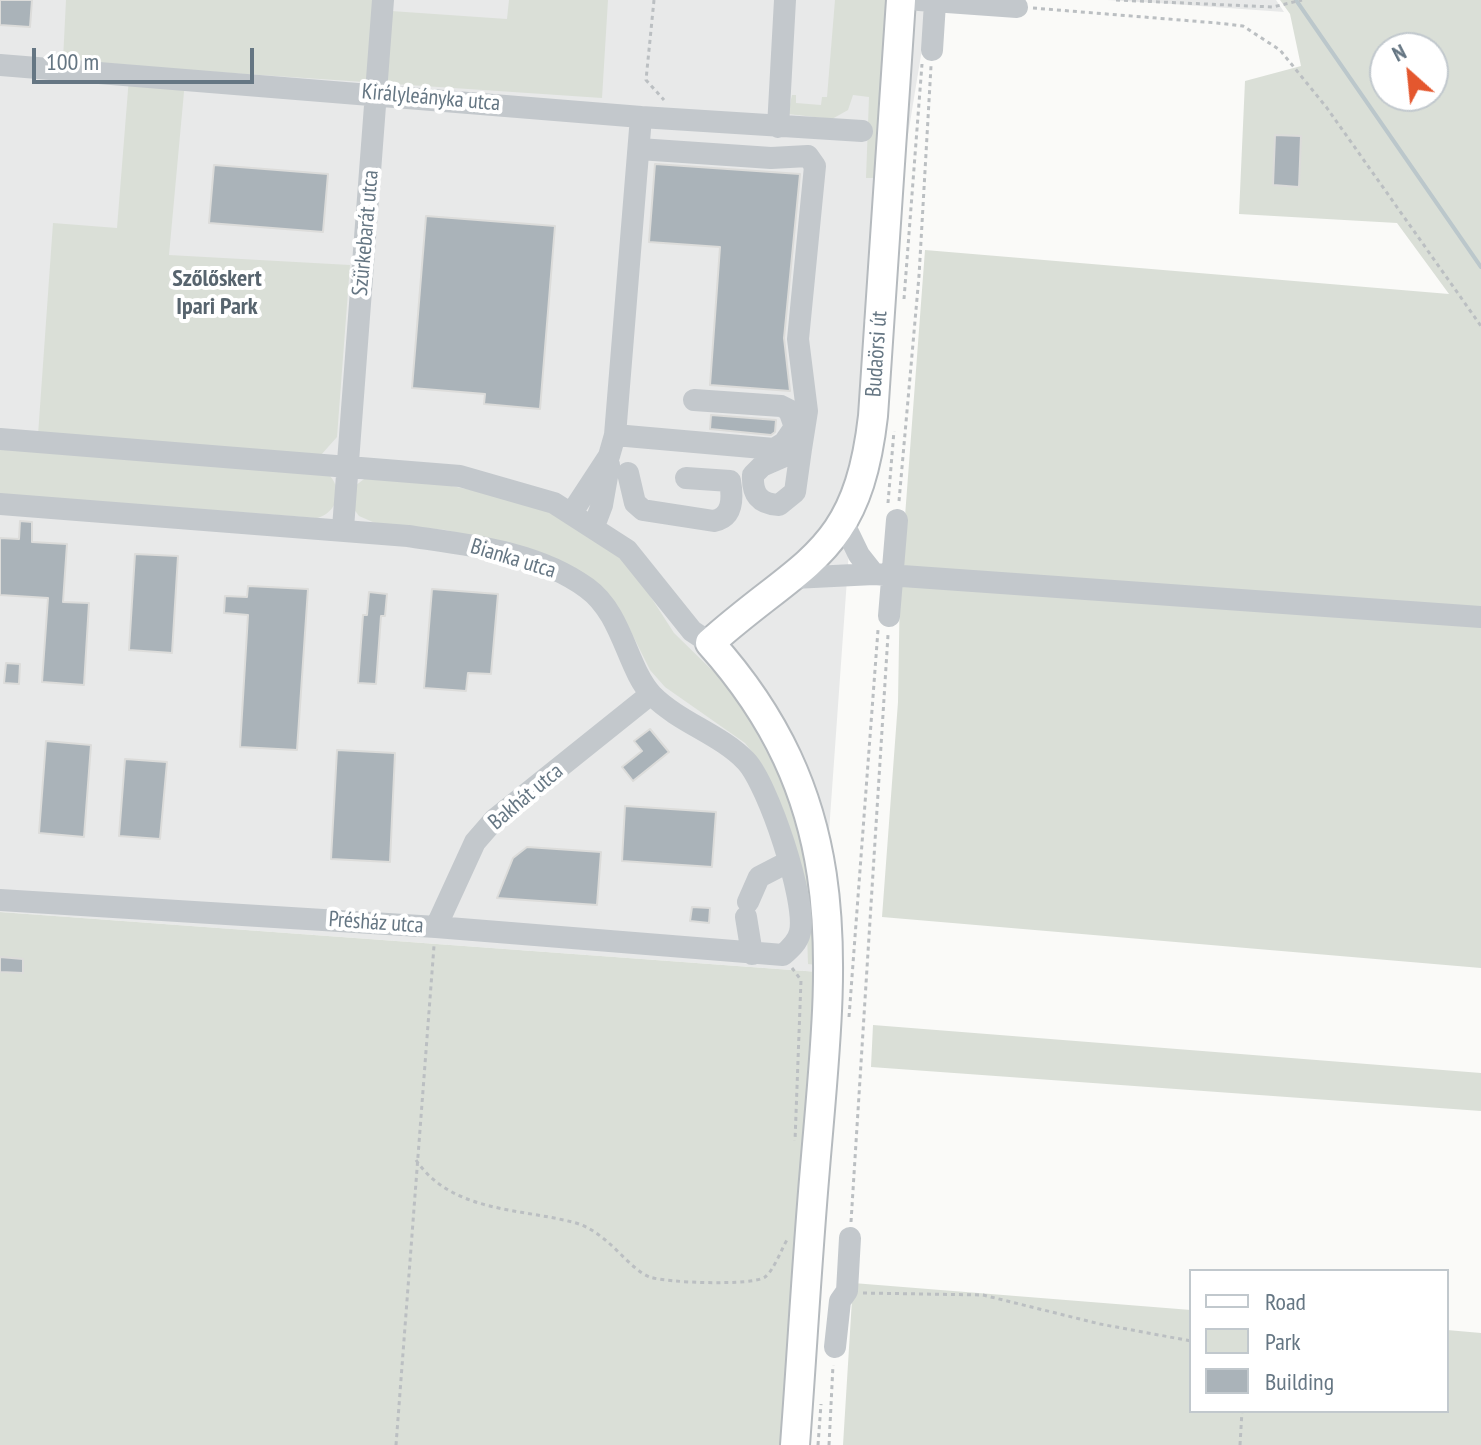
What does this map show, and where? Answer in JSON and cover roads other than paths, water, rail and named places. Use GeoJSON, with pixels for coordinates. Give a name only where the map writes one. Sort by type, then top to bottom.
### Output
{"type":"FeatureCollection","features":[{"type":"Feature","properties":{"kind":"main road","name":"Budaörsi út"},"geometry":{"type":"LineString","coordinates":[[710,643],[811,564],[844,524],[864,474],[871,430],[901,0]]}},
{"type":"Feature","properties":{"kind":"main road"},"geometry":{"type":"LineString","coordinates":[[710,643],[758,701],[783,744],[803,792],[824,879],[830,928],[828,1011],[795,1445]]}},
{"type":"Feature","properties":{"kind":"street","name":"Szürkebarát utca"},"geometry":{"type":"LineString","coordinates":[[343,528],[383,0]]}},
{"type":"Feature","properties":{"kind":"street"},"geometry":{"type":"LineString","coordinates":[[778,127],[785,0]]}},
{"type":"Feature","properties":{"kind":"street"},"geometry":{"type":"LineString","coordinates":[[927,50],[927,1],[1017,7]]}},
{"type":"Feature","properties":{"kind":"street","name":"Királyleányka utca"},"geometry":{"type":"LineString","coordinates":[[0,65],[378,93],[666,119],[862,131]]}},
{"type":"Feature","properties":{"kind":"street"},"geometry":{"type":"LineString","coordinates":[[594,526],[602,505],[612,445],[641,117]]}},
{"type":"Feature","properties":{"kind":"street"},"geometry":{"type":"LineString","coordinates":[[639,149],[771,158],[808,156],[815,166],[798,339],[807,411],[801,449]]}},
{"type":"Feature","properties":{"kind":"street"},"geometry":{"type":"LineString","coordinates":[[612,445],[689,442],[774,449],[784,443],[795,427],[789,410],[781,406],[694,400]]}},
{"type":"Feature","properties":{"kind":"street"},"geometry":{"type":"LineString","coordinates":[[0,439],[460,476],[554,503],[627,550],[692,631],[710,643]]}},
{"type":"Feature","properties":{"kind":"street"},"geometry":{"type":"LineString","coordinates":[[571,514],[612,445]]}},
{"type":"Feature","properties":{"kind":"street"},"geometry":{"type":"LineString","coordinates":[[628,473],[635,503],[643,510],[714,521],[723,519],[731,503],[730,481],[686,478]]}},
{"type":"Feature","properties":{"kind":"street","name":"Bianka utca"},"geometry":{"type":"LineString","coordinates":[[0,504],[343,528],[471,545],[557,570],[590,590],[604,606],[615,621],[651,694],[692,726],[732,748],[750,764],[774,815],[801,916],[800,934],[783,955],[752,954]]}},
{"type":"Feature","properties":{"kind":"street"},"geometry":{"type":"LineString","coordinates":[[884,619],[883,575],[892,516]]}},
{"type":"Feature","properties":{"kind":"street"},"geometry":{"type":"LineString","coordinates":[[844,524],[859,555],[883,575]]}},
{"type":"Feature","properties":{"kind":"street"},"geometry":{"type":"LineString","coordinates":[[793,578],[883,575],[1481,617]]}},
{"type":"Feature","properties":{"kind":"street","name":"Bakhát utca"},"geometry":{"type":"LineString","coordinates":[[436,927],[475,842],[495,819],[651,694]]}},
{"type":"Feature","properties":{"kind":"street"},"geometry":{"type":"LineString","coordinates":[[752,954],[747,910],[759,877],[788,862]]}},
{"type":"Feature","properties":{"kind":"street","name":"Présház utca"},"geometry":{"type":"LineString","coordinates":[[0,900],[436,927],[752,954]]}},
{"type":"Feature","properties":{"kind":"street"},"geometry":{"type":"LineString","coordinates":[[835,1347],[840,1301],[847,1291],[850,1238]]}},
{"type":"Feature","properties":{"kind":"street"},"geometry":{"type":"LineString","coordinates":[[806,1299],[840,1301]]}},
{"type":"Feature","properties":{"kind":"waterway"},"geometry":{"type":"LineString","coordinates":[[1296,0],[1481,267]]}},
{"type":"Feature","properties":{"kind":"district","name":"Szőlőskert Ipari Park"},"geometry":{"type":"Point","coordinates":[217,293]}}]}
